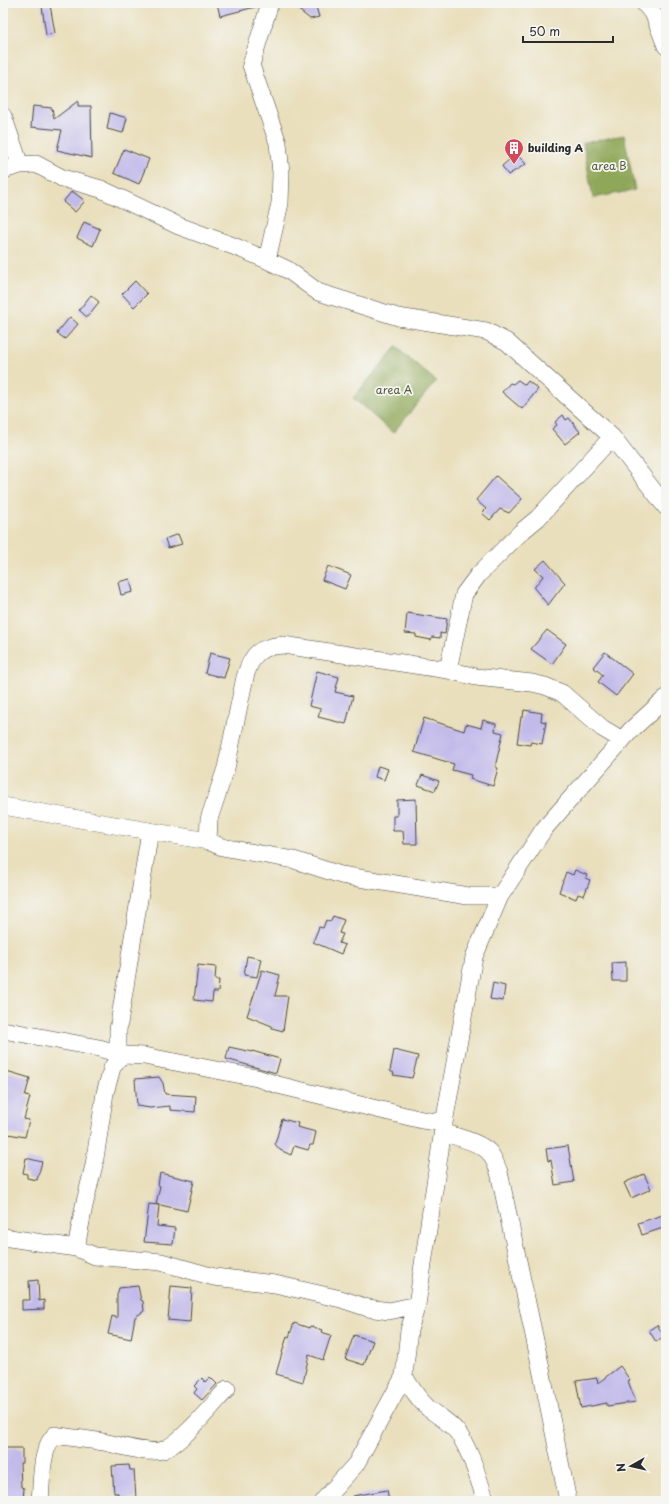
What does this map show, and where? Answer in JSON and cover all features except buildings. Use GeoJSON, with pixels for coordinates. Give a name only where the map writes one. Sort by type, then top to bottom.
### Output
{"type":"FeatureCollection","features":[{"type":"Feature","properties":{"kind":"street"},"geometry":{"type":"LineString","coordinates":[[267,260],[280,203],[281,173],[278,143],[251,65],[270,3]]}},
{"type":"Feature","properties":{"kind":"street"},"geometry":{"type":"LineString","coordinates":[[644,3],[654,16],[666,46]]}},
{"type":"Feature","properties":{"kind":"street"},"geometry":{"type":"LineString","coordinates":[[3,116],[20,165]]}},
{"type":"Feature","properties":{"kind":"street"},"geometry":{"type":"LineString","coordinates":[[3,170],[20,165],[36,164],[62,178],[101,189],[179,226],[267,260],[288,270],[318,292],[398,317],[486,332],[507,342],[612,437],[666,507]]}},
{"type":"Feature","properties":{"kind":"street"},"geometry":{"type":"LineString","coordinates":[[448,670],[464,594],[480,574],[521,532],[538,518],[612,437]]}},
{"type":"Feature","properties":{"kind":"street"},"geometry":{"type":"LineString","coordinates":[[208,841],[209,819],[226,768],[242,688],[249,665],[255,654],[268,646],[283,645],[448,670],[476,677],[532,682],[562,693],[602,728],[622,740]]}},
{"type":"Feature","properties":{"kind":"street"},"geometry":{"type":"LineString","coordinates":[[323,1501],[356,1464],[404,1376],[409,1330],[417,1306],[444,1128],[474,957],[500,896],[544,829],[631,730],[666,698]]}},
{"type":"Feature","properties":{"kind":"street"},"geometry":{"type":"LineString","coordinates":[[3,806],[208,841],[222,847],[294,860],[341,875],[468,896],[500,896]]}},
{"type":"Feature","properties":{"kind":"street"},"geometry":{"type":"LineString","coordinates":[[76,1248],[94,1165],[105,1093],[112,1068],[121,1054],[119,1024],[150,831]]}},
{"type":"Feature","properties":{"kind":"street"},"geometry":{"type":"LineString","coordinates":[[3,1030],[121,1054],[144,1056],[257,1078],[278,1085],[422,1120],[444,1128],[481,1146],[491,1155],[498,1172],[540,1359],[568,1501]]}},
{"type":"Feature","properties":{"kind":"street"},"geometry":{"type":"LineString","coordinates":[[3,1237],[76,1248],[95,1256],[161,1262],[214,1277],[275,1284],[341,1299],[368,1308],[389,1311],[417,1306]]}},
{"type":"Feature","properties":{"kind":"street"},"geometry":{"type":"LineString","coordinates":[[404,1376],[419,1399],[428,1408],[444,1419],[458,1433],[469,1453],[486,1501]]}},
{"type":"Feature","properties":{"kind":"street"},"geometry":{"type":"LineString","coordinates":[[40,1501],[45,1451],[54,1435],[102,1442],[152,1452],[163,1450],[172,1446],[188,1431],[227,1389]]}},
{"type":"Feature","properties":{"kind":"green space","name":"area B"},"geometry":{"type":"Polygon","coordinates":[[[624,135],[635,190],[593,198],[583,143],[624,135]]]}},
{"type":"Feature","properties":{"kind":"green space","name":"area A"},"geometry":{"type":"Polygon","coordinates":[[[396,347],[436,381],[393,433],[353,398],[396,347]]]}},
{"type":"Feature","properties":{"kind":"place","name":"building A"},"geometry":{"type":"Point","coordinates":[514,165]}}]}
